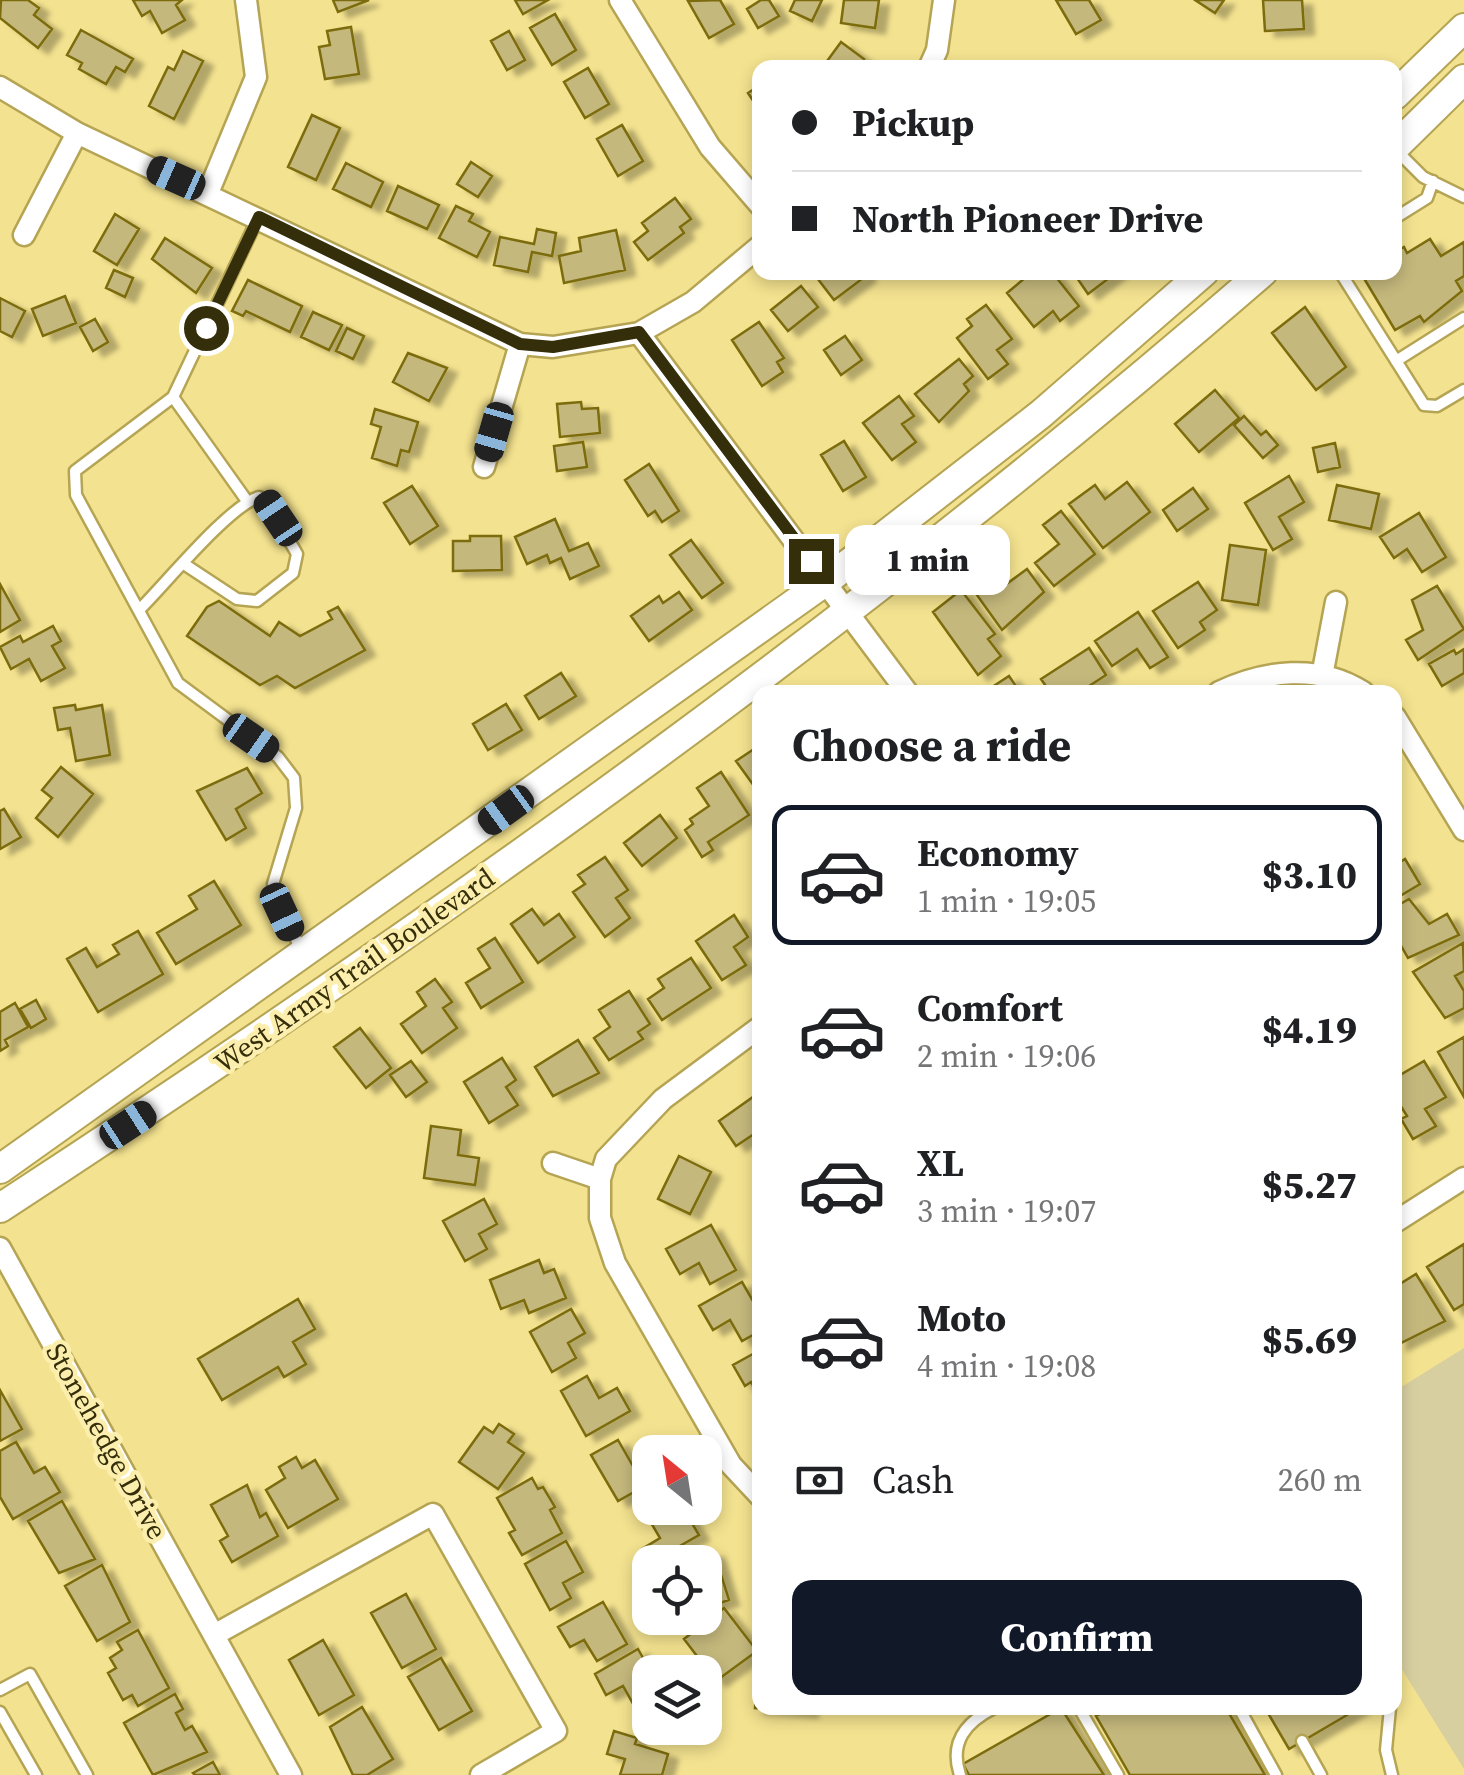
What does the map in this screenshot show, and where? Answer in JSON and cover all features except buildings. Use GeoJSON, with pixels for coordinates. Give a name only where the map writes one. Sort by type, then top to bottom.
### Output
{"type":"FeatureCollection","features":[{"type":"Feature","properties":{"kind":"main road"},"geometry":{"type":"LineString","coordinates":[[1402,88],[1464,28]]}},
{"type":"Feature","properties":{"kind":"main road"},"geometry":{"type":"LineString","coordinates":[[1402,141],[1464,78]]}},
{"type":"Feature","properties":{"kind":"main road","name":"West Army Trail Boulevard"},"geometry":{"type":"LineString","coordinates":[[0,1168],[826,581],[1041,414],[1195,280]]}},
{"type":"Feature","properties":{"kind":"main road","name":"West Army Trail Boulevard"},"geometry":{"type":"LineString","coordinates":[[0,1208],[341,984],[848,610],[1254,280]]}},
{"type":"Feature","properties":{"kind":"main road"},"geometry":{"type":"LineString","coordinates":[[310,951],[341,984]]}},
{"type":"Feature","properties":{"kind":"street"},"geometry":{"type":"LineString","coordinates":[[208,193],[256,77],[246,0]]}},
{"type":"Feature","properties":{"kind":"street"},"geometry":{"type":"LineString","coordinates":[[620,0],[710,147],[752,196]]}},
{"type":"Feature","properties":{"kind":"street"},"geometry":{"type":"LineString","coordinates":[[933,60],[944,0]]}},
{"type":"Feature","properties":{"kind":"street"},"geometry":{"type":"LineString","coordinates":[[0,87],[77,133],[520,344],[553,347],[639,332],[693,302],[752,253]]}},
{"type":"Feature","properties":{"kind":"street"},"geometry":{"type":"LineString","coordinates":[[24,235],[77,133]]}},
{"type":"Feature","properties":{"kind":"street"},"geometry":{"type":"LineString","coordinates":[[639,332],[902,685]]}},
{"type":"Feature","properties":{"kind":"street"},"geometry":{"type":"LineString","coordinates":[[484,467],[520,344]]}},
{"type":"Feature","properties":{"kind":"street"},"geometry":{"type":"LineString","coordinates":[[1322,676],[1336,602]]}},
{"type":"Feature","properties":{"kind":"street"},"geometry":{"type":"LineString","coordinates":[[1239,685],[1272,674],[1322,676],[1345,685]]}},
{"type":"Feature","properties":{"kind":"street"},"geometry":{"type":"LineString","coordinates":[[1402,729],[1464,830]]}},
{"type":"Feature","properties":{"kind":"street"},"geometry":{"type":"LineString","coordinates":[[752,1033],[663,1099],[606,1159],[600,1179],[600,1218],[615,1263],[731,1466],[752,1488]]}},
{"type":"Feature","properties":{"kind":"street"},"geometry":{"type":"LineString","coordinates":[[552,1164],[600,1179]]}},
{"type":"Feature","properties":{"kind":"street"},"geometry":{"type":"LineString","coordinates":[[1402,1218],[1464,1178]]}},
{"type":"Feature","properties":{"kind":"street","name":"Stonehedge Drive"},"geometry":{"type":"LineString","coordinates":[[0,1248],[291,1775]]}},
{"type":"Feature","properties":{"kind":"street"},"geometry":{"type":"LineString","coordinates":[[214,1635],[434,1514],[556,1731],[482,1775]]}},
{"type":"Feature","properties":{"kind":"lane"},"geometry":{"type":"LineString","coordinates":[[1402,156],[1423,178],[1464,196]]}},
{"type":"Feature","properties":{"kind":"lane"},"geometry":{"type":"LineString","coordinates":[[1402,213],[1426,198],[1434,181]]}},
{"type":"Feature","properties":{"kind":"lane"},"geometry":{"type":"LineString","coordinates":[[259,217],[173,397],[75,471],[76,495],[141,608],[178,684],[278,757],[294,778],[296,808],[272,884],[310,951]]}},
{"type":"Feature","properties":{"kind":"lane"},"geometry":{"type":"LineString","coordinates":[[1345,280],[1424,405],[1437,406],[1464,390]]}},
{"type":"Feature","properties":{"kind":"lane"},"geometry":{"type":"LineString","coordinates":[[1396,361],[1464,318]]}},
{"type":"Feature","properties":{"kind":"lane"},"geometry":{"type":"LineString","coordinates":[[173,397],[246,501]]}},
{"type":"Feature","properties":{"kind":"lane"},"geometry":{"type":"LineString","coordinates":[[141,608],[180,568],[246,501],[260,497],[266,500],[289,534],[296,554],[293,573],[256,601],[237,600],[180,568]]}},
{"type":"Feature","properties":{"kind":"lane"},"geometry":{"type":"LineString","coordinates":[[0,1690],[30,1674],[87,1775]]}},
{"type":"Feature","properties":{"kind":"lane"},"geometry":{"type":"LineString","coordinates":[[0,1712],[36,1775]]}},
{"type":"Feature","properties":{"kind":"lane"},"geometry":{"type":"LineString","coordinates":[[960,1775],[958,1745],[965,1725],[982,1715]]}},
{"type":"Feature","properties":{"kind":"lane"},"geometry":{"type":"LineString","coordinates":[[1083,1715],[1118,1775]]}},
{"type":"Feature","properties":{"kind":"lane"},"geometry":{"type":"LineString","coordinates":[[1242,1715],[1276,1775]]}},
{"type":"Feature","properties":{"kind":"lane"},"geometry":{"type":"LineString","coordinates":[[1389,1715],[1386,1750],[1392,1775]]}},
{"type":"Feature","properties":{"kind":"lane"},"geometry":{"type":"LineString","coordinates":[[1302,1741],[1321,1775]]}},
{"type":"Feature","properties":{"kind":"shaded area"},"geometry":{"type":"Polygon","coordinates":[[[1464,1348],[1464,1769],[1402,1669],[1402,1387],[1464,1348]]]}},
{"type":"Feature","properties":{"kind":"route"},"geometry":{"type":"LineString","coordinates":[[206,328],[259,217],[520,344],[553,347],[639,332],[811,561]]}}]}
